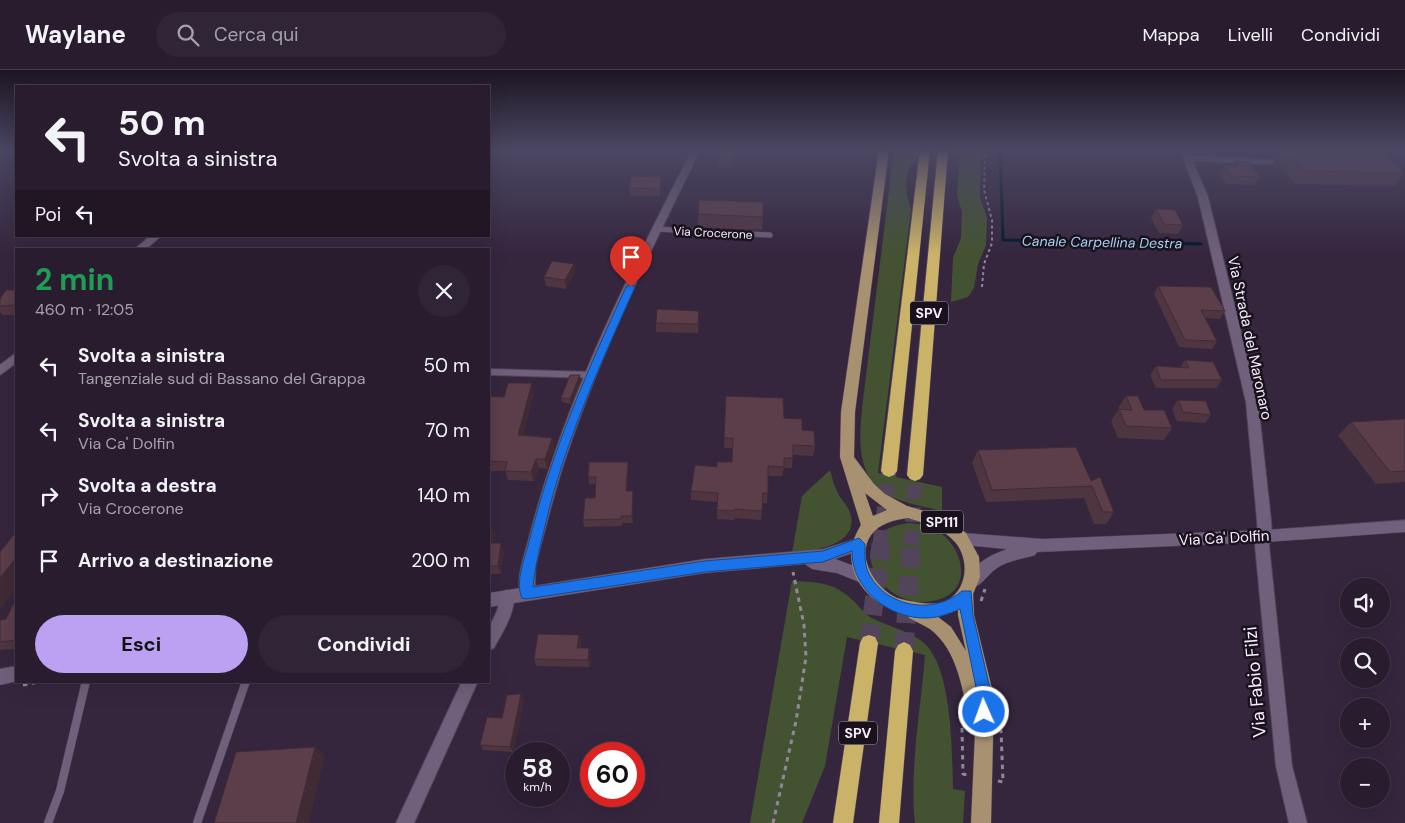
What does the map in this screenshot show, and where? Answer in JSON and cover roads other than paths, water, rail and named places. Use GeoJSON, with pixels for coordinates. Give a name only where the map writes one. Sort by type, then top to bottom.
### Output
{"type":"FeatureCollection","features":[{"type":"Feature","properties":{"kind":"highway","name":"SPV"},"geometry":{"type":"LineString","coordinates":[[889,471],[921,185]]}},
{"type":"Feature","properties":{"kind":"highway","name":"SPV"},"geometry":{"type":"LineString","coordinates":[[915,476],[940,185]]}},
{"type":"Feature","properties":{"kind":"highway","name":"SPV"},"geometry":{"type":"LineString","coordinates":[[843,823],[869,642]]}},
{"type":"Feature","properties":{"kind":"highway","name":"SPV"},"geometry":{"type":"LineString","coordinates":[[889,823],[904,651]]}},
{"type":"Feature","properties":{"kind":"main road"},"geometry":{"type":"LineString","coordinates":[[859,544],[869,526],[852,478],[847,456],[848,412],[879,185]]}},
{"type":"Feature","properties":{"kind":"main road","name":"SP111"},"geometry":{"type":"LineString","coordinates":[[847,456],[870,492],[886,504],[938,520],[952,528],[963,539],[971,553],[976,587],[966,615],[985,697],[981,823]]}},
{"type":"Feature","properties":{"kind":"main road","name":"SP111"},"geometry":{"type":"LineString","coordinates":[[869,526],[880,518],[893,513],[908,512]]}},
{"type":"Feature","properties":{"kind":"main road","name":"SP111"},"geometry":{"type":"LineString","coordinates":[[859,544],[858,560],[864,577],[875,591],[890,603],[911,611],[937,625],[952,642],[968,676],[983,744]]}},
{"type":"Feature","properties":{"kind":"main road","name":"SP111"},"geometry":{"type":"LineString","coordinates":[[911,611],[942,610],[956,604],[976,587]]}},
{"type":"Feature","properties":{"kind":"street","name":"Via Crocerone"},"geometry":{"type":"LineString","coordinates":[[526,594],[528,570],[546,493],[582,392],[679,185]]}},
{"type":"Feature","properties":{"kind":"street","name":"Via Strada del Maronaro"},"geometry":{"type":"LineString","coordinates":[[1198,185],[1203,197],[1252,402],[1265,536]]}},
{"type":"Feature","properties":{"kind":"street"},"geometry":{"type":"LineString","coordinates":[[141,248],[155,237]]}},
{"type":"Feature","properties":{"kind":"street"},"geometry":{"type":"LineString","coordinates":[[0,371],[15,358]]}},
{"type":"Feature","properties":{"kind":"street","name":"Via Ca' Dolfin"},"geometry":{"type":"LineString","coordinates":[[963,539],[1043,546],[1265,536],[1405,526]]}},
{"type":"Feature","properties":{"kind":"street","name":"Via Fabio Filzi"},"geometry":{"type":"LineString","coordinates":[[1265,536],[1262,545],[1279,724],[1284,766],[1298,823]]}},
{"type":"Feature","properties":{"kind":"street"},"geometry":{"type":"LineString","coordinates":[[490,600],[705,566],[823,556],[859,544]]}},
{"type":"Feature","properties":{"kind":"street","name":"Via Ca' Dolfin"},"geometry":{"type":"LineString","coordinates":[[976,587],[986,566],[996,560],[1043,546]]}},
{"type":"Feature","properties":{"kind":"street"},"geometry":{"type":"LineString","coordinates":[[791,560],[838,566],[864,577]]}},
{"type":"Feature","properties":{"kind":"street"},"geometry":{"type":"LineString","coordinates":[[490,641],[504,612],[507,597]]}},
{"type":"Feature","properties":{"kind":"street"},"geometry":{"type":"LineString","coordinates":[[0,677],[15,674]]}},
{"type":"Feature","properties":{"kind":"street"},"geometry":{"type":"LineString","coordinates":[[405,823],[469,683]]}},
{"type":"Feature","properties":{"kind":"lane","name":"Via Crocerone"},"geometry":{"type":"LineString","coordinates":[[657,229],[770,235]]}},
{"type":"Feature","properties":{"kind":"lane"},"geometry":{"type":"LineString","coordinates":[[490,372],[591,375]]}},
{"type":"Feature","properties":{"kind":"lane"},"geometry":{"type":"LineString","coordinates":[[48,823],[60,791],[86,683]]}},
{"type":"Feature","properties":{"kind":"lane"},"geometry":{"type":"LineString","coordinates":[[197,823],[245,683]]}},
{"type":"Feature","properties":{"kind":"waterway","name":"Canale Carpellina Destra"},"geometry":{"type":"LineString","coordinates":[[1001,185],[1003,240],[1201,244]]}},
{"type":"Feature","properties":{"kind":"tunnel"},"geometry":{"type":"LineString","coordinates":[[880,545],[889,471]]}},
{"type":"Feature","properties":{"kind":"tunnel"},"geometry":{"type":"LineString","coordinates":[[911,545],[915,475]]}},
{"type":"Feature","properties":{"kind":"tunnel"},"geometry":{"type":"LineString","coordinates":[[869,643],[881,544]]}},
{"type":"Feature","properties":{"kind":"tunnel"},"geometry":{"type":"LineString","coordinates":[[904,651],[911,544]]}}]}
